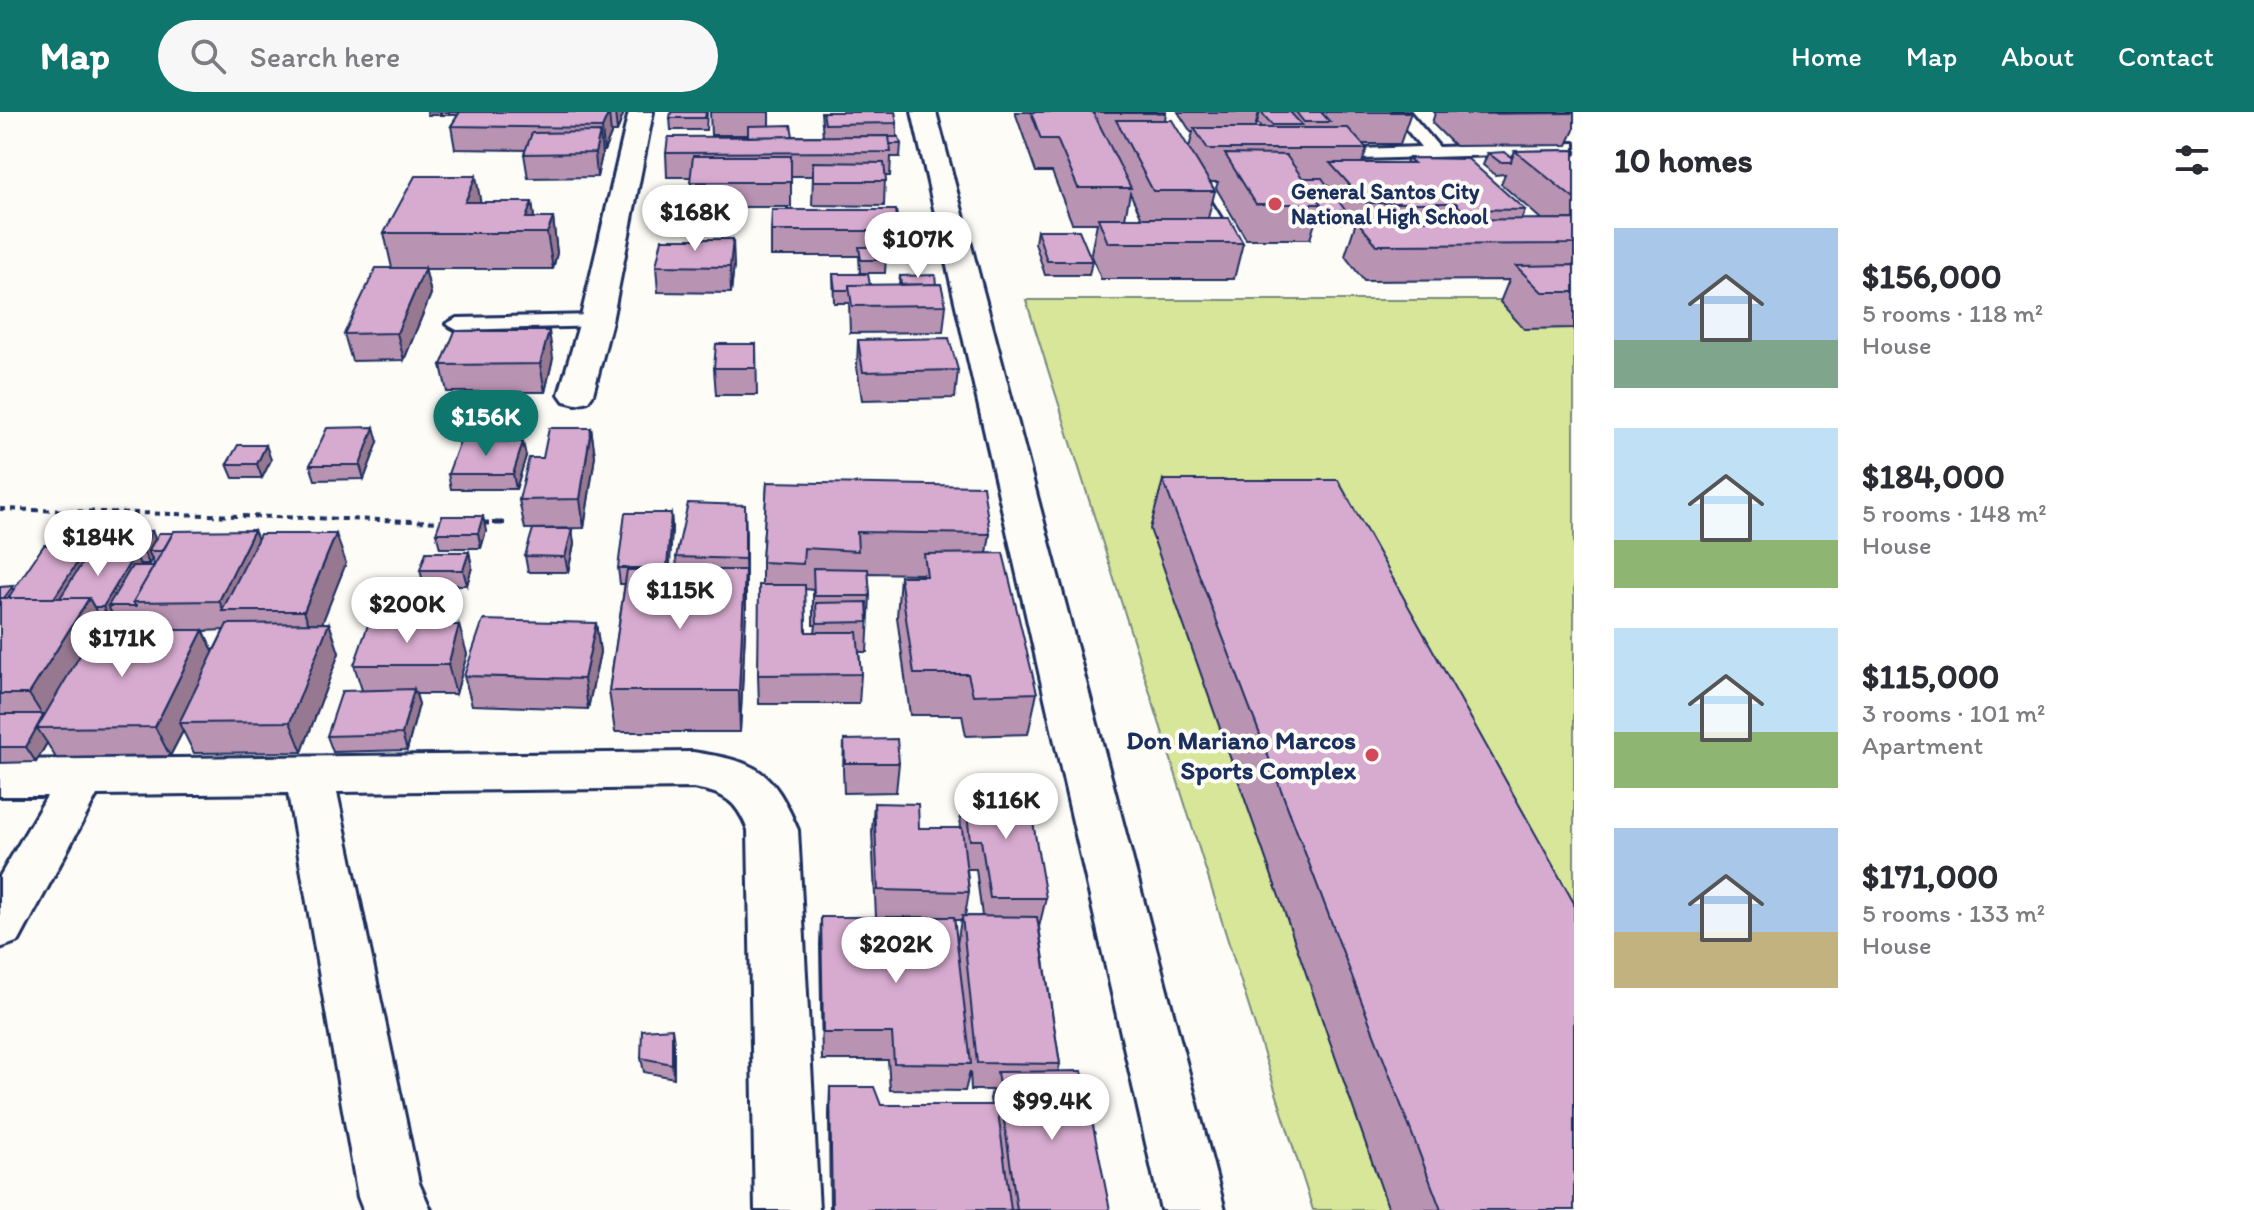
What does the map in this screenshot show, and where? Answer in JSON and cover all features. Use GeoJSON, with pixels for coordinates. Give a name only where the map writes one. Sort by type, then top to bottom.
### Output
{"type":"FeatureCollection","features":[{"type":"Feature","properties":{"kind":"street"},"geometry":{"type":"LineString","coordinates":[[576,394],[596,321],[641,112]]}},
{"type":"Feature","properties":{"kind":"street"},"geometry":{"type":"LineString","coordinates":[[924,112],[1193,1210]]}},
{"type":"Feature","properties":{"kind":"street"},"geometry":{"type":"LineString","coordinates":[[0,778],[693,770],[745,782],[760,796],[773,830],[787,1210]]}},
{"type":"Feature","properties":{"kind":"street"},"geometry":{"type":"LineString","coordinates":[[309,774],[390,1197],[399,1210]]}},
{"type":"Feature","properties":{"kind":"street"},"geometry":{"type":"LineString","coordinates":[[0,925],[83,777]]}},
{"type":"Feature","properties":{"kind":"lane"},"geometry":{"type":"LineString","coordinates":[[1147,112],[1184,159],[1217,226],[1205,233],[1174,234]]}},
{"type":"Feature","properties":{"kind":"lane"},"geometry":{"type":"LineString","coordinates":[[1400,112],[1434,152]]}},
{"type":"Feature","properties":{"kind":"lane"},"geometry":{"type":"LineString","coordinates":[[1547,148],[1574,163]]}},
{"type":"Feature","properties":{"kind":"lane"},"geometry":{"type":"LineString","coordinates":[[1313,155],[1574,148]]}},
{"type":"Feature","properties":{"kind":"lane"},"geometry":{"type":"LineString","coordinates":[[1459,151],[1481,174]]}},
{"type":"Feature","properties":{"kind":"lane"},"geometry":{"type":"LineString","coordinates":[[457,324],[596,321]]}},
{"type":"Feature","properties":{"kind":"path"},"geometry":{"type":"LineString","coordinates":[[0,509],[458,522]]}},
{"type":"Feature","properties":{"kind":"path"},"geometry":{"type":"LineString","coordinates":[[473,523],[505,523]]}},
{"type":"Feature","properties":{"kind":"green space","name":"Don Mariano Marcos Sports Complex"},"geometry":{"type":"Polygon","coordinates":[[[1026,300],[1574,300],[1574,1210],[1313,1210],[1026,300]]]}},
{"type":"Feature","properties":{"kind":"building"},"geometry":{"type":"Polygon","coordinates":[[[460,112],[609,112],[602,128],[451,126],[460,112]]]}},
{"type":"Feature","properties":{"kind":"building"},"geometry":{"type":"Polygon","coordinates":[[[671,112],[706,112],[705,118],[670,118],[671,112]]]}},
{"type":"Feature","properties":{"kind":"building"},"geometry":{"type":"Polygon","coordinates":[[[823,112],[895,112],[897,123],[825,124],[823,112]]]}},
{"type":"Feature","properties":{"kind":"building"},"geometry":{"type":"Polygon","coordinates":[[[1031,112],[1093,112],[1131,188],[1078,188],[1057,139],[1041,139],[1031,112]]]}},
{"type":"Feature","properties":{"kind":"building"},"geometry":{"type":"Polygon","coordinates":[[[1166,112],[1166,113],[1105,113],[1166,112]]]}},
{"type":"Feature","properties":{"kind":"building"},"geometry":{"type":"Polygon","coordinates":[[[1261,112],[1290,112],[1302,125],[1272,125],[1261,112]]]}},
{"type":"Feature","properties":{"kind":"building"},"geometry":{"type":"Polygon","coordinates":[[[1296,112],[1321,112],[1330,122],[1304,122],[1296,112]]]}},
{"type":"Feature","properties":{"kind":"building"},"geometry":{"type":"Polygon","coordinates":[[[1465,112],[1574,112],[1574,113],[1467,114],[1465,112]]]}},
{"type":"Feature","properties":{"kind":"building"},"geometry":{"type":"Polygon","coordinates":[[[1116,120],[1172,120],[1215,191],[1153,191],[1116,120]]]}},
{"type":"Feature","properties":{"kind":"building"},"geometry":{"type":"Polygon","coordinates":[[[791,125],[793,136],[748,137],[748,126],[791,125]]]}},
{"type":"Feature","properties":{"kind":"building"},"geometry":{"type":"Polygon","coordinates":[[[1194,128],[1348,128],[1367,149],[1208,149],[1194,128]]]}},
{"type":"Feature","properties":{"kind":"building"},"geometry":{"type":"Polygon","coordinates":[[[600,132],[595,153],[524,154],[532,133],[600,132]]]}},
{"type":"Feature","properties":{"kind":"building"},"geometry":{"type":"Polygon","coordinates":[[[889,136],[891,152],[666,153],[668,137],[889,136]]]}},
{"type":"Feature","properties":{"kind":"building"},"geometry":{"type":"Polygon","coordinates":[[[889,137],[899,137],[901,144],[890,144],[889,137]]]}},
{"type":"Feature","properties":{"kind":"building"},"geometry":{"type":"Polygon","coordinates":[[[1574,150],[1574,199],[1515,151],[1574,150]]]}},
{"type":"Feature","properties":{"kind":"building"},"geometry":{"type":"Polygon","coordinates":[[[1505,152],[1512,158],[1511,162],[1500,162],[1488,153],[1505,152]]]}},
{"type":"Feature","properties":{"kind":"building"},"geometry":{"type":"Polygon","coordinates":[[[1225,154],[1286,155],[1321,204],[1256,204],[1225,154]]]}},
{"type":"Feature","properties":{"kind":"building"},"geometry":{"type":"Polygon","coordinates":[[[693,156],[791,156],[791,182],[690,182],[693,156]]]}},
{"type":"Feature","properties":{"kind":"building"},"geometry":{"type":"Polygon","coordinates":[[[1408,158],[1468,159],[1525,210],[1461,209],[1456,203],[1366,203],[1330,163],[1414,163],[1408,158]]]}},
{"type":"Feature","properties":{"kind":"building"},"geometry":{"type":"Polygon","coordinates":[[[813,162],[884,163],[886,181],[813,181],[813,162]]]}},
{"type":"Feature","properties":{"kind":"building"},"geometry":{"type":"Polygon","coordinates":[[[415,176],[476,176],[465,202],[532,202],[526,218],[553,218],[547,233],[384,233],[415,176]]]}},
{"type":"Feature","properties":{"kind":"building"},"geometry":{"type":"Polygon","coordinates":[[[1303,178],[1322,178],[1345,210],[1320,210],[1321,204],[1303,178]]]}},
{"type":"Feature","properties":{"kind":"building"},"geometry":{"type":"Polygon","coordinates":[[[772,210],[896,210],[899,231],[771,231],[772,210]]]}},
{"type":"Feature","properties":{"kind":"building"},"geometry":{"type":"Polygon","coordinates":[[[1098,218],[1229,218],[1243,243],[1108,243],[1098,218]]]}},
{"type":"Feature","properties":{"kind":"building"},"geometry":{"type":"Polygon","coordinates":[[[1574,219],[1574,244],[1377,245],[1356,220],[1574,219]]]}},
{"type":"Feature","properties":{"kind":"building"},"geometry":{"type":"Polygon","coordinates":[[[1037,230],[1079,230],[1092,261],[1047,261],[1037,230]]]}},
{"type":"Feature","properties":{"kind":"building"},"geometry":{"type":"Polygon","coordinates":[[[662,239],[733,239],[730,267],[656,266],[662,239]]]}},
{"type":"Feature","properties":{"kind":"building"},"geometry":{"type":"Polygon","coordinates":[[[859,247],[885,247],[886,260],[861,260],[859,247]]]}},
{"type":"Feature","properties":{"kind":"building"},"geometry":{"type":"Polygon","coordinates":[[[1574,265],[1574,292],[1542,292],[1516,266],[1574,265]]]}},
{"type":"Feature","properties":{"kind":"building"},"geometry":{"type":"Polygon","coordinates":[[[376,268],[425,268],[397,333],[344,334],[376,268]]]}},
{"type":"Feature","properties":{"kind":"building"},"geometry":{"type":"Polygon","coordinates":[[[833,274],[868,274],[870,285],[849,285],[849,290],[835,290],[833,274]]]}},
{"type":"Feature","properties":{"kind":"building"},"geometry":{"type":"Polygon","coordinates":[[[935,275],[936,284],[901,285],[900,276],[935,275]]]}},
{"type":"Feature","properties":{"kind":"building"},"geometry":{"type":"Polygon","coordinates":[[[941,284],[946,305],[852,306],[849,285],[941,284]]]}},
{"type":"Feature","properties":{"kind":"building"},"geometry":{"type":"Polygon","coordinates":[[[455,331],[549,331],[540,364],[441,365],[455,331]]]}},
{"type":"Feature","properties":{"kind":"building"},"geometry":{"type":"Polygon","coordinates":[[[949,338],[958,370],[863,372],[858,340],[949,338]]]}},
{"type":"Feature","properties":{"kind":"building"},"geometry":{"type":"Polygon","coordinates":[[[716,344],[756,344],[756,368],[714,368],[716,344]]]}},
{"type":"Feature","properties":{"kind":"building"},"geometry":{"type":"Polygon","coordinates":[[[374,427],[360,465],[310,465],[327,428],[374,427]]]}},
{"type":"Feature","properties":{"kind":"building"},"geometry":{"type":"Polygon","coordinates":[[[549,428],[591,428],[580,499],[519,500],[529,458],[543,458],[549,428]]]}},
{"type":"Feature","properties":{"kind":"building"},"geometry":{"type":"Polygon","coordinates":[[[460,441],[523,442],[513,474],[448,474],[460,441]]]}},
{"type":"Feature","properties":{"kind":"building"},"geometry":{"type":"Polygon","coordinates":[[[238,445],[266,445],[257,464],[227,464],[238,445]]]}},
{"type":"Feature","properties":{"kind":"building"},"geometry":{"type":"Polygon","coordinates":[[[1163,480],[1338,480],[1574,903],[1574,1210],[1441,1210],[1163,480]]]}},
{"type":"Feature","properties":{"kind":"building"},"geometry":{"type":"Polygon","coordinates":[[[767,482],[983,486],[990,534],[857,532],[858,551],[804,548],[803,564],[762,562],[767,482]]]}},
{"type":"Feature","properties":{"kind":"building"},"geometry":{"type":"Polygon","coordinates":[[[688,503],[745,505],[745,559],[676,557],[688,503]]]}},
{"type":"Feature","properties":{"kind":"building"},"geometry":{"type":"Polygon","coordinates":[[[625,513],[671,513],[667,568],[618,568],[625,513]]]}},
{"type":"Feature","properties":{"kind":"building"},"geometry":{"type":"Polygon","coordinates":[[[442,516],[483,516],[478,533],[436,533],[442,516]]]}},
{"type":"Feature","properties":{"kind":"building"},"geometry":{"type":"Polygon","coordinates":[[[533,529],[572,529],[565,557],[525,556],[533,529]]]}},
{"type":"Feature","properties":{"kind":"building"},"geometry":{"type":"Polygon","coordinates":[[[254,530],[219,601],[133,602],[174,531],[254,530]]]}},
{"type":"Feature","properties":{"kind":"building"},"geometry":{"type":"Polygon","coordinates":[[[122,531],[152,531],[142,548],[111,549],[122,531]]]}},
{"type":"Feature","properties":{"kind":"building"},"geometry":{"type":"Polygon","coordinates":[[[159,533],[173,533],[163,551],[148,551],[159,533]]]}},
{"type":"Feature","properties":{"kind":"building"},"geometry":{"type":"Polygon","coordinates":[[[260,534],[336,534],[304,611],[222,611],[260,534]]]}},
{"type":"Feature","properties":{"kind":"building"},"geometry":{"type":"Polygon","coordinates":[[[44,545],[89,545],[54,598],[8,598],[44,545]]]}},
{"type":"Feature","properties":{"kind":"building"},"geometry":{"type":"Polygon","coordinates":[[[426,552],[469,552],[463,570],[420,570],[426,552]]]}},
{"type":"Feature","properties":{"kind":"building"},"geometry":{"type":"Polygon","coordinates":[[[1003,553],[1037,693],[973,695],[968,674],[914,674],[900,576],[927,576],[924,554],[1003,553]]]}},
{"type":"Feature","properties":{"kind":"building"},"geometry":{"type":"Polygon","coordinates":[[[88,554],[135,554],[103,607],[94,607],[89,598],[60,598],[88,554]]]}},
{"type":"Feature","properties":{"kind":"building"},"geometry":{"type":"Polygon","coordinates":[[[132,566],[154,566],[133,602],[136,606],[108,606],[132,566]]]}},
{"type":"Feature","properties":{"kind":"building"},"geometry":{"type":"Polygon","coordinates":[[[813,568],[868,569],[870,596],[814,596],[813,568]]]}},
{"type":"Feature","properties":{"kind":"building"},"geometry":{"type":"Polygon","coordinates":[[[627,570],[745,570],[739,691],[609,691],[627,570]]]}},
{"type":"Feature","properties":{"kind":"building"},"geometry":{"type":"Polygon","coordinates":[[[759,585],[805,585],[806,632],[857,632],[861,674],[758,675],[759,585]]]}},
{"type":"Feature","properties":{"kind":"building"},"geometry":{"type":"Polygon","coordinates":[[[13,586],[4,598],[0,598],[0,587],[13,586]]]}},
{"type":"Feature","properties":{"kind":"building"},"geometry":{"type":"Polygon","coordinates":[[[451,591],[445,625],[410,625],[417,593],[451,591]]]}},
{"type":"Feature","properties":{"kind":"building"},"geometry":{"type":"Polygon","coordinates":[[[0,598],[89,598],[29,694],[0,694],[0,598]]]}},
{"type":"Feature","properties":{"kind":"building"},"geometry":{"type":"Polygon","coordinates":[[[867,602],[868,622],[817,623],[816,603],[867,602]]]}},
{"type":"Feature","properties":{"kind":"building"},"geometry":{"type":"Polygon","coordinates":[[[483,620],[596,623],[584,679],[464,676],[483,620]]]}},
{"type":"Feature","properties":{"kind":"building"},"geometry":{"type":"Polygon","coordinates":[[[329,623],[290,722],[179,723],[227,624],[329,623]]]}},
{"type":"Feature","properties":{"kind":"building"},"geometry":{"type":"Polygon","coordinates":[[[368,625],[459,625],[448,665],[354,665],[368,625]]]}},
{"type":"Feature","properties":{"kind":"building"},"geometry":{"type":"Polygon","coordinates":[[[95,630],[203,630],[155,727],[37,728],[95,630]]]}},
{"type":"Feature","properties":{"kind":"building"},"geometry":{"type":"Polygon","coordinates":[[[414,689],[402,734],[327,736],[342,691],[414,689]]]}},
{"type":"Feature","properties":{"kind":"building"},"geometry":{"type":"Polygon","coordinates":[[[0,714],[44,714],[26,747],[0,747],[0,714]]]}},
{"type":"Feature","properties":{"kind":"building"},"geometry":{"type":"Polygon","coordinates":[[[897,739],[899,763],[845,763],[844,740],[897,739]]]}},
{"type":"Feature","properties":{"kind":"building"},"geometry":{"type":"Polygon","coordinates":[[[964,787],[1027,787],[1046,898],[990,898],[981,840],[970,840],[964,787]]]}},
{"type":"Feature","properties":{"kind":"building"},"geometry":{"type":"Polygon","coordinates":[[[874,803],[918,804],[919,828],[962,828],[969,892],[878,890],[874,803]]]}},
{"type":"Feature","properties":{"kind":"building"},"geometry":{"type":"Polygon","coordinates":[[[962,916],[1037,917],[1060,1064],[977,1063],[962,916]]]}},
{"type":"Feature","properties":{"kind":"building"},"geometry":{"type":"Polygon","coordinates":[[[821,917],[954,917],[971,1064],[894,1063],[892,1033],[823,1033],[821,917]]]}},
{"type":"Feature","properties":{"kind":"building"},"geometry":{"type":"Polygon","coordinates":[[[672,1028],[672,1064],[641,1058],[642,1030],[672,1028]]]}},
{"type":"Feature","properties":{"kind":"building"},"geometry":{"type":"Polygon","coordinates":[[[1082,1071],[1110,1210],[1017,1210],[997,1072],[1082,1071]]]}},
{"type":"Feature","properties":{"kind":"building"},"geometry":{"type":"Polygon","coordinates":[[[830,1087],[874,1087],[881,1105],[997,1105],[1011,1210],[832,1210],[830,1087]]]}},
{"type":"Feature","properties":{"kind":"place","name":"General Santos City National High School"},"geometry":{"type":"Point","coordinates":[1275,204]}},
{"type":"Feature","properties":{"kind":"place","name":"Don Mariano Marcos Sports Complex"},"geometry":{"type":"Point","coordinates":[1372,755]}}]}
